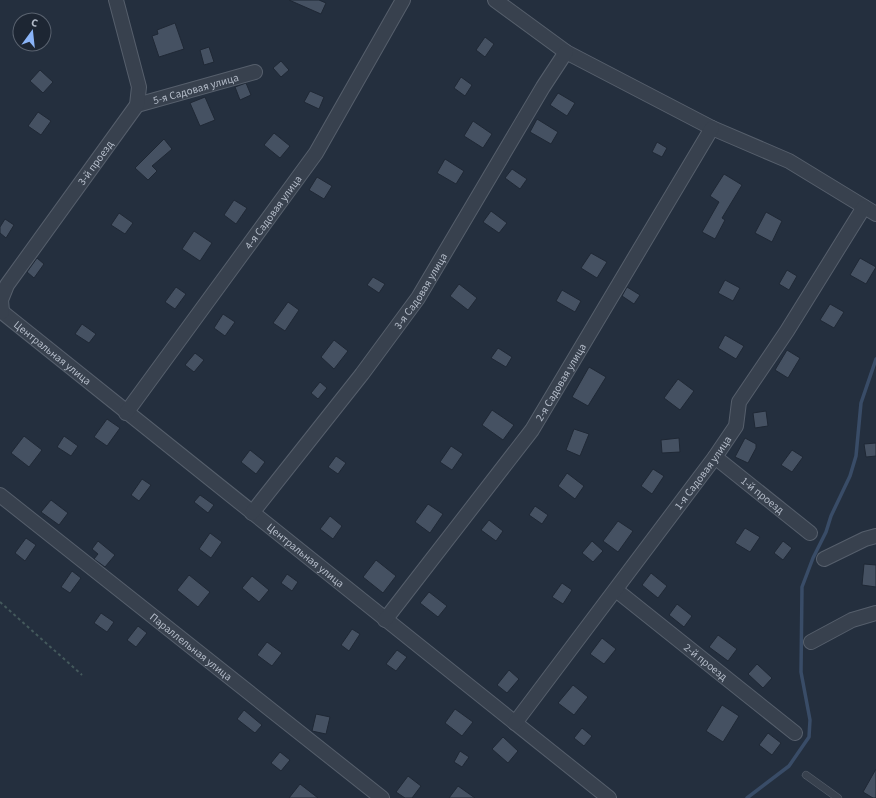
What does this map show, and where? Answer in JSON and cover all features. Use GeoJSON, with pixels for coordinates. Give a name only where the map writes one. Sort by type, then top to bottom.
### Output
{"type":"FeatureCollection","features":[{"type":"Feature","properties":{"kind":"street"},"geometry":{"type":"LineString","coordinates":[[116,0],[139,87],[137,105]]}},
{"type":"Feature","properties":{"kind":"street","name":"4-я Садовая улица"},"geometry":{"type":"LineString","coordinates":[[126,413],[316,153],[403,0]]}},
{"type":"Feature","properties":{"kind":"street"},"geometry":{"type":"LineString","coordinates":[[495,0],[566,52],[712,128],[789,161],[876,214]]}},
{"type":"Feature","properties":{"kind":"street","name":"3-я Садовая улица"},"geometry":{"type":"LineString","coordinates":[[252,513],[362,374],[418,298],[543,87],[566,52]]}},
{"type":"Feature","properties":{"kind":"street","name":"5-я Садовая улица"},"geometry":{"type":"LineString","coordinates":[[137,105],[255,72]]}},
{"type":"Feature","properties":{"kind":"street","name":"3-й проезд"},"geometry":{"type":"LineString","coordinates":[[1,314],[1,300],[7,285],[137,105]]}},
{"type":"Feature","properties":{"kind":"street","name":"2-я Садовая улица"},"geometry":{"type":"LineString","coordinates":[[385,620],[532,430],[712,128]]}},
{"type":"Feature","properties":{"kind":"street","name":"1-я Садовая улица"},"geometry":{"type":"LineString","coordinates":[[515,723],[715,457],[736,426],[739,402],[787,331],[864,207]]}},
{"type":"Feature","properties":{"kind":"street","name":"Центральная улица"},"geometry":{"type":"LineString","coordinates":[[1,314],[609,798]]}},
{"type":"Feature","properties":{"kind":"street","name":"1-й проезд"},"geometry":{"type":"LineString","coordinates":[[715,457],[810,533]]}},
{"type":"Feature","properties":{"kind":"street","name":"Параллельная улица"},"geometry":{"type":"LineString","coordinates":[[0,494],[382,798]]}},
{"type":"Feature","properties":{"kind":"street"},"geometry":{"type":"LineString","coordinates":[[824,559],[865,539],[876,536]]}},
{"type":"Feature","properties":{"kind":"street","name":"2-й проезд"},"geometry":{"type":"LineString","coordinates":[[616,590],[796,733]]}},
{"type":"Feature","properties":{"kind":"street"},"geometry":{"type":"LineString","coordinates":[[811,642],[852,620],[876,613]]}},
{"type":"Feature","properties":{"kind":"lane"},"geometry":{"type":"LineString","coordinates":[[806,775],[838,798]]}},
{"type":"Feature","properties":{"kind":"path"},"geometry":{"type":"LineString","coordinates":[[0,602],[82,675]]}},
{"type":"Feature","properties":{"kind":"building"},"geometry":{"type":"Polygon","coordinates":[[[289,0],[319,0],[326,3],[321,14],[289,0]]]}},
{"type":"Feature","properties":{"kind":"building"},"geometry":{"type":"Polygon","coordinates":[[[175,23],[184,49],[159,57],[152,36],[158,34],[157,30],[175,23]]]}},
{"type":"Feature","properties":{"kind":"building"},"geometry":{"type":"Polygon","coordinates":[[[485,37],[494,44],[485,57],[476,50],[485,37]]]}},
{"type":"Feature","properties":{"kind":"building"},"geometry":{"type":"Polygon","coordinates":[[[209,47],[214,62],[204,65],[200,50],[209,47]]]}},
{"type":"Feature","properties":{"kind":"building"},"geometry":{"type":"Polygon","coordinates":[[[281,61],[289,70],[281,77],[273,68],[281,61]]]}},
{"type":"Feature","properties":{"kind":"building"},"geometry":{"type":"Polygon","coordinates":[[[40,70],[53,82],[43,93],[30,81],[40,70]]]}},
{"type":"Feature","properties":{"kind":"building"},"geometry":{"type":"Polygon","coordinates":[[[461,77],[472,85],[465,96],[454,88],[461,77]]]}},
{"type":"Feature","properties":{"kind":"building"},"geometry":{"type":"Polygon","coordinates":[[[246,83],[251,95],[240,100],[235,87],[246,83]]]}},
{"type":"Feature","properties":{"kind":"building"},"geometry":{"type":"Polygon","coordinates":[[[310,91],[324,97],[319,109],[304,102],[310,91]]]}},
{"type":"Feature","properties":{"kind":"building"},"geometry":{"type":"Polygon","coordinates":[[[558,93],[575,103],[567,116],[550,105],[558,93]]]}},
{"type":"Feature","properties":{"kind":"building"},"geometry":{"type":"Polygon","coordinates":[[[205,97],[215,120],[200,126],[190,103],[205,97]]]}},
{"type":"Feature","properties":{"kind":"building"},"geometry":{"type":"Polygon","coordinates":[[[38,112],[51,121],[41,135],[28,126],[38,112]]]}},
{"type":"Feature","properties":{"kind":"building"},"geometry":{"type":"Polygon","coordinates":[[[537,119],[558,132],[551,144],[530,132],[537,119]]]}},
{"type":"Feature","properties":{"kind":"building"},"geometry":{"type":"Polygon","coordinates":[[[473,121],[492,134],[483,148],[464,136],[473,121]]]}},
{"type":"Feature","properties":{"kind":"building"},"geometry":{"type":"Polygon","coordinates":[[[274,133],[290,146],[280,158],[264,145],[274,133]]]}},
{"type":"Feature","properties":{"kind":"building"},"geometry":{"type":"Polygon","coordinates":[[[164,139],[172,149],[152,166],[157,171],[148,180],[135,168],[164,139]]]}},
{"type":"Feature","properties":{"kind":"building"},"geometry":{"type":"Polygon","coordinates":[[[657,142],[667,148],[662,157],[652,152],[657,142]]]}},
{"type":"Feature","properties":{"kind":"building"},"geometry":{"type":"Polygon","coordinates":[[[445,159],[464,171],[456,184],[437,173],[445,159]]]}},
{"type":"Feature","properties":{"kind":"building"},"geometry":{"type":"Polygon","coordinates":[[[512,169],[527,179],[520,189],[505,178],[512,169]]]}},
{"type":"Feature","properties":{"kind":"building"},"geometry":{"type":"Polygon","coordinates":[[[724,174],[742,185],[722,218],[725,220],[715,239],[702,232],[719,202],[710,196],[724,174]]]}},
{"type":"Feature","properties":{"kind":"building"},"geometry":{"type":"Polygon","coordinates":[[[317,177],[332,186],[324,199],[309,190],[317,177]]]}},
{"type":"Feature","properties":{"kind":"building"},"geometry":{"type":"Polygon","coordinates":[[[234,200],[247,208],[236,224],[224,215],[234,200]]]}},
{"type":"Feature","properties":{"kind":"building"},"geometry":{"type":"Polygon","coordinates":[[[491,211],[507,223],[499,233],[483,222],[491,211]]]}},
{"type":"Feature","properties":{"kind":"building"},"geometry":{"type":"Polygon","coordinates":[[[766,212],[782,221],[772,242],[755,233],[766,212]]]}},
{"type":"Feature","properties":{"kind":"building"},"geometry":{"type":"Polygon","coordinates":[[[119,213],[133,223],[125,234],[111,225],[119,213]]]}},
{"type":"Feature","properties":{"kind":"building"},"geometry":{"type":"Polygon","coordinates":[[[5,219],[14,225],[6,238],[0,233],[0,227],[5,219]]]}},
{"type":"Feature","properties":{"kind":"building"},"geometry":{"type":"Polygon","coordinates":[[[194,231],[212,243],[200,261],[182,249],[194,231]]]}},
{"type":"Feature","properties":{"kind":"building"},"geometry":{"type":"Polygon","coordinates":[[[591,253],[607,262],[597,278],[581,268],[591,253]]]}},
{"type":"Feature","properties":{"kind":"building"},"geometry":{"type":"Polygon","coordinates":[[[37,258],[44,264],[34,278],[27,272],[37,258]]]}},
{"type":"Feature","properties":{"kind":"building"},"geometry":{"type":"Polygon","coordinates":[[[860,258],[876,267],[866,284],[850,275],[860,258]]]}},
{"type":"Feature","properties":{"kind":"building"},"geometry":{"type":"Polygon","coordinates":[[[787,270],[797,276],[789,290],[779,284],[787,270]]]}},
{"type":"Feature","properties":{"kind":"building"},"geometry":{"type":"Polygon","coordinates":[[[373,277],[385,284],[379,293],[367,285],[373,277]]]}},
{"type":"Feature","properties":{"kind":"building"},"geometry":{"type":"Polygon","coordinates":[[[725,280],[740,288],[733,301],[718,293],[725,280]]]}},
{"type":"Feature","properties":{"kind":"building"},"geometry":{"type":"Polygon","coordinates":[[[459,284],[477,298],[468,310],[450,296],[459,284]]]}},
{"type":"Feature","properties":{"kind":"building"},"geometry":{"type":"Polygon","coordinates":[[[176,287],[186,294],[175,309],[165,302],[176,287]]]}},
{"type":"Feature","properties":{"kind":"building"},"geometry":{"type":"Polygon","coordinates":[[[627,287],[640,295],[634,304],[622,296],[627,287]]]}},
{"type":"Feature","properties":{"kind":"building"},"geometry":{"type":"Polygon","coordinates":[[[562,290],[581,301],[575,312],[556,301],[562,290]]]}},
{"type":"Feature","properties":{"kind":"building"},"geometry":{"type":"Polygon","coordinates":[[[288,302],[299,310],[285,331],[273,323],[288,302]]]}},
{"type":"Feature","properties":{"kind":"building"},"geometry":{"type":"Polygon","coordinates":[[[830,304],[844,312],[834,328],[820,320],[830,304]]]}},
{"type":"Feature","properties":{"kind":"building"},"geometry":{"type":"Polygon","coordinates":[[[223,314],[235,322],[225,336],[214,328],[223,314]]]}},
{"type":"Feature","properties":{"kind":"building"},"geometry":{"type":"Polygon","coordinates":[[[82,324],[96,334],[89,343],[75,334],[82,324]]]}},
{"type":"Feature","properties":{"kind":"building"},"geometry":{"type":"Polygon","coordinates":[[[725,335],[744,346],[736,359],[718,348],[725,335]]]}},
{"type":"Feature","properties":{"kind":"building"},"geometry":{"type":"Polygon","coordinates":[[[334,340],[348,351],[334,369],[321,357],[334,340]]]}},
{"type":"Feature","properties":{"kind":"building"},"geometry":{"type":"Polygon","coordinates":[[[498,348],[512,357],[506,367],[491,358],[498,348]]]}},
{"type":"Feature","properties":{"kind":"building"},"geometry":{"type":"Polygon","coordinates":[[[787,350],[800,358],[788,378],[775,370],[787,350]]]}},
{"type":"Feature","properties":{"kind":"building"},"geometry":{"type":"Polygon","coordinates":[[[195,353],[204,360],[194,372],[185,365],[195,353]]]}},
{"type":"Feature","properties":{"kind":"building"},"geometry":{"type":"Polygon","coordinates":[[[589,367],[606,377],[588,406],[572,397],[589,367]]]}},
{"type":"Feature","properties":{"kind":"building"},"geometry":{"type":"Polygon","coordinates":[[[678,379],[694,391],[680,410],[664,398],[678,379]]]}},
{"type":"Feature","properties":{"kind":"building"},"geometry":{"type":"Polygon","coordinates":[[[320,382],[327,388],[318,399],[311,393],[320,382]]]}},
{"type":"Feature","properties":{"kind":"building"},"geometry":{"type":"Polygon","coordinates":[[[492,410],[514,425],[503,440],[482,425],[492,410]]]}},
{"type":"Feature","properties":{"kind":"building"},"geometry":{"type":"Polygon","coordinates":[[[766,411],[768,426],[755,428],[753,413],[766,411]]]}},
{"type":"Feature","properties":{"kind":"building"},"geometry":{"type":"Polygon","coordinates":[[[107,419],[120,428],[107,446],[94,437],[107,419]]]}},
{"type":"Feature","properties":{"kind":"building"},"geometry":{"type":"Polygon","coordinates":[[[574,429],[589,434],[580,456],[566,450],[574,429]]]}},
{"type":"Feature","properties":{"kind":"building"},"geometry":{"type":"Polygon","coordinates":[[[24,436],[42,450],[29,467],[11,453],[24,436]]]}},
{"type":"Feature","properties":{"kind":"building"},"geometry":{"type":"Polygon","coordinates":[[[64,436],[78,446],[71,456],[57,447],[64,436]]]}},
{"type":"Feature","properties":{"kind":"building"},"geometry":{"type":"Polygon","coordinates":[[[679,438],[680,452],[662,453],[661,440],[679,438]]]}},
{"type":"Feature","properties":{"kind":"building"},"geometry":{"type":"Polygon","coordinates":[[[745,438],[756,444],[756,448],[748,463],[735,457],[745,438]]]}},
{"type":"Feature","properties":{"kind":"building"},"geometry":{"type":"Polygon","coordinates":[[[876,443],[876,456],[866,457],[864,444],[876,443]]]}},
{"type":"Feature","properties":{"kind":"building"},"geometry":{"type":"Polygon","coordinates":[[[451,446],[463,454],[452,470],[440,462],[451,446]]]}},
{"type":"Feature","properties":{"kind":"building"},"geometry":{"type":"Polygon","coordinates":[[[250,450],[265,462],[256,474],[241,462],[250,450]]]}},
{"type":"Feature","properties":{"kind":"building"},"geometry":{"type":"Polygon","coordinates":[[[792,450],[803,457],[792,472],[781,465],[792,450]]]}},
{"type":"Feature","properties":{"kind":"building"},"geometry":{"type":"Polygon","coordinates":[[[336,456],[346,463],[338,474],[328,467],[336,456]]]}},
{"type":"Feature","properties":{"kind":"building"},"geometry":{"type":"Polygon","coordinates":[[[653,469],[664,476],[652,494],[641,486],[653,469]]]}},
{"type":"Feature","properties":{"kind":"building"},"geometry":{"type":"Polygon","coordinates":[[[567,473],[584,486],[575,499],[558,486],[567,473]]]}},
{"type":"Feature","properties":{"kind":"building"},"geometry":{"type":"Polygon","coordinates":[[[142,479],[151,485],[139,501],[131,495],[142,479]]]}},
{"type":"Feature","properties":{"kind":"building"},"geometry":{"type":"Polygon","coordinates":[[[200,495],[214,505],[208,513],[194,502],[200,495]]]}},
{"type":"Feature","properties":{"kind":"building"},"geometry":{"type":"Polygon","coordinates":[[[51,500],[68,513],[59,525],[41,512],[51,500]]]}},
{"type":"Feature","properties":{"kind":"building"},"geometry":{"type":"Polygon","coordinates":[[[428,504],[443,514],[430,533],[415,522],[428,504]]]}},
{"type":"Feature","properties":{"kind":"building"},"geometry":{"type":"Polygon","coordinates":[[[535,506],[548,515],[542,524],[529,515],[535,506]]]}},
{"type":"Feature","properties":{"kind":"building"},"geometry":{"type":"Polygon","coordinates":[[[330,516],[342,526],[333,539],[320,529],[330,516]]]}},
{"type":"Feature","properties":{"kind":"building"},"geometry":{"type":"Polygon","coordinates":[[[489,520],[503,531],[496,541],[481,530],[489,520]]]}},
{"type":"Feature","properties":{"kind":"building"},"geometry":{"type":"Polygon","coordinates":[[[618,521],[633,531],[618,552],[603,541],[618,521]]]}},
{"type":"Feature","properties":{"kind":"building"},"geometry":{"type":"Polygon","coordinates":[[[745,528],[760,537],[750,552],[735,543],[745,528]]]}},
{"type":"Feature","properties":{"kind":"building"},"geometry":{"type":"Polygon","coordinates":[[[210,533],[222,542],[211,558],[199,549],[210,533]]]}},
{"type":"Feature","properties":{"kind":"building"},"geometry":{"type":"Polygon","coordinates":[[[26,538],[36,545],[25,561],[15,553],[26,538]]]}},
{"type":"Feature","properties":{"kind":"building"},"geometry":{"type":"Polygon","coordinates":[[[98,541],[115,555],[105,567],[94,559],[98,554],[92,549],[98,541]]]}},
{"type":"Feature","properties":{"kind":"building"},"geometry":{"type":"Polygon","coordinates":[[[592,541],[603,551],[593,562],[582,553],[592,541]]]}},
{"type":"Feature","properties":{"kind":"building"},"geometry":{"type":"Polygon","coordinates":[[[783,541],[792,548],[783,560],[774,553],[783,541]]]}},
{"type":"Feature","properties":{"kind":"building"},"geometry":{"type":"Polygon","coordinates":[[[376,560],[396,576],[383,593],[363,577],[376,560]]]}},
{"type":"Feature","properties":{"kind":"building"},"geometry":{"type":"Polygon","coordinates":[[[864,564],[876,565],[876,587],[862,585],[864,564]]]}},
{"type":"Feature","properties":{"kind":"building"},"geometry":{"type":"Polygon","coordinates":[[[72,571],[81,578],[70,593],[61,587],[72,571]]]}},
{"type":"Feature","properties":{"kind":"building"},"geometry":{"type":"Polygon","coordinates":[[[651,573],[667,586],[658,598],[642,585],[651,573]]]}},
{"type":"Feature","properties":{"kind":"building"},"geometry":{"type":"Polygon","coordinates":[[[287,574],[298,582],[292,591],[281,583],[287,574]]]}},
{"type":"Feature","properties":{"kind":"building"},"geometry":{"type":"Polygon","coordinates":[[[189,575],[210,592],[198,607],[177,590],[189,575]]]}},
{"type":"Feature","properties":{"kind":"building"},"geometry":{"type":"Polygon","coordinates":[[[252,576],[269,590],[259,602],[242,588],[252,576]]]}},
{"type":"Feature","properties":{"kind":"building"},"geometry":{"type":"Polygon","coordinates":[[[562,583],[572,590],[563,604],[552,597],[562,583]]]}},
{"type":"Feature","properties":{"kind":"building"},"geometry":{"type":"Polygon","coordinates":[[[429,592],[447,606],[438,617],[420,603],[429,592]]]}},
{"type":"Feature","properties":{"kind":"building"},"geometry":{"type":"Polygon","coordinates":[[[677,604],[692,616],[684,627],[669,615],[677,604]]]}},
{"type":"Feature","properties":{"kind":"building"},"geometry":{"type":"Polygon","coordinates":[[[101,613],[114,622],[107,632],[94,623],[101,613]]]}},
{"type":"Feature","properties":{"kind":"building"},"geometry":{"type":"Polygon","coordinates":[[[138,626],[147,633],[136,647],[127,640],[138,626]]]}},
{"type":"Feature","properties":{"kind":"building"},"geometry":{"type":"Polygon","coordinates":[[[352,629],[360,634],[349,651],[341,645],[352,629]]]}},
{"type":"Feature","properties":{"kind":"building"},"geometry":{"type":"Polygon","coordinates":[[[718,635],[737,649],[728,661],[709,647],[718,635]]]}},
{"type":"Feature","properties":{"kind":"building"},"geometry":{"type":"Polygon","coordinates":[[[602,638],[616,649],[604,664],[590,654],[602,638]]]}},
{"type":"Feature","properties":{"kind":"building"},"geometry":{"type":"Polygon","coordinates":[[[267,642],[282,653],[272,666],[257,655],[267,642]]]}},
{"type":"Feature","properties":{"kind":"building"},"geometry":{"type":"Polygon","coordinates":[[[397,650],[407,657],[396,671],[386,664],[397,650]]]}},
{"type":"Feature","properties":{"kind":"building"},"geometry":{"type":"Polygon","coordinates":[[[757,664],[772,678],[763,688],[748,674],[757,664]]]}},
{"type":"Feature","properties":{"kind":"building"},"geometry":{"type":"Polygon","coordinates":[[[509,670],[519,679],[507,693],[497,685],[509,670]]]}},
{"type":"Feature","properties":{"kind":"building"},"geometry":{"type":"Polygon","coordinates":[[[573,685],[588,697],[574,715],[558,703],[573,685]]]}},
{"type":"Feature","properties":{"kind":"building"},"geometry":{"type":"Polygon","coordinates":[[[722,705],[739,716],[723,742],[706,731],[722,705]]]}},
{"type":"Feature","properties":{"kind":"building"},"geometry":{"type":"Polygon","coordinates":[[[455,709],[473,722],[462,736],[445,723],[455,709]]]}},
{"type":"Feature","properties":{"kind":"building"},"geometry":{"type":"Polygon","coordinates":[[[244,710],[262,725],[255,733],[237,719],[244,710]]]}},
{"type":"Feature","properties":{"kind":"building"},"geometry":{"type":"Polygon","coordinates":[[[316,714],[330,717],[326,734],[312,731],[316,714]]]}},
{"type":"Feature","properties":{"kind":"building"},"geometry":{"type":"Polygon","coordinates":[[[582,728],[592,736],[584,746],[574,738],[582,728]]]}},
{"type":"Feature","properties":{"kind":"building"},"geometry":{"type":"Polygon","coordinates":[[[768,733],[781,743],[772,755],[759,745],[768,733]]]}},
{"type":"Feature","properties":{"kind":"building"},"geometry":{"type":"Polygon","coordinates":[[[503,737],[518,751],[508,763],[492,749],[503,737]]]}},
{"type":"Feature","properties":{"kind":"building"},"geometry":{"type":"Polygon","coordinates":[[[460,751],[469,757],[462,767],[454,762],[460,751]]]}},
{"type":"Feature","properties":{"kind":"building"},"geometry":{"type":"Polygon","coordinates":[[[280,752],[290,760],[281,771],[271,763],[280,752]]]}},
{"type":"Feature","properties":{"kind":"building"},"geometry":{"type":"Polygon","coordinates":[[[876,769],[876,798],[873,798],[863,792],[876,769]]]}},
{"type":"Feature","properties":{"kind":"building"},"geometry":{"type":"Polygon","coordinates":[[[408,776],[421,786],[412,798],[405,798],[396,792],[408,776]]]}},
{"type":"Feature","properties":{"kind":"building"},"geometry":{"type":"Polygon","coordinates":[[[300,784],[318,798],[289,798],[300,784]]]}},
{"type":"Feature","properties":{"kind":"building"},"geometry":{"type":"Polygon","coordinates":[[[458,786],[475,798],[449,798],[458,786]]]}},
{"type":"Feature","properties":{"kind":"waterway"},"geometry":{"type":"LineString","coordinates":[[747,798],[789,766],[809,737],[810,720],[801,672],[802,587],[813,558],[826,532],[831,516],[850,476],[856,456],[861,403],[876,359]]}}]}
